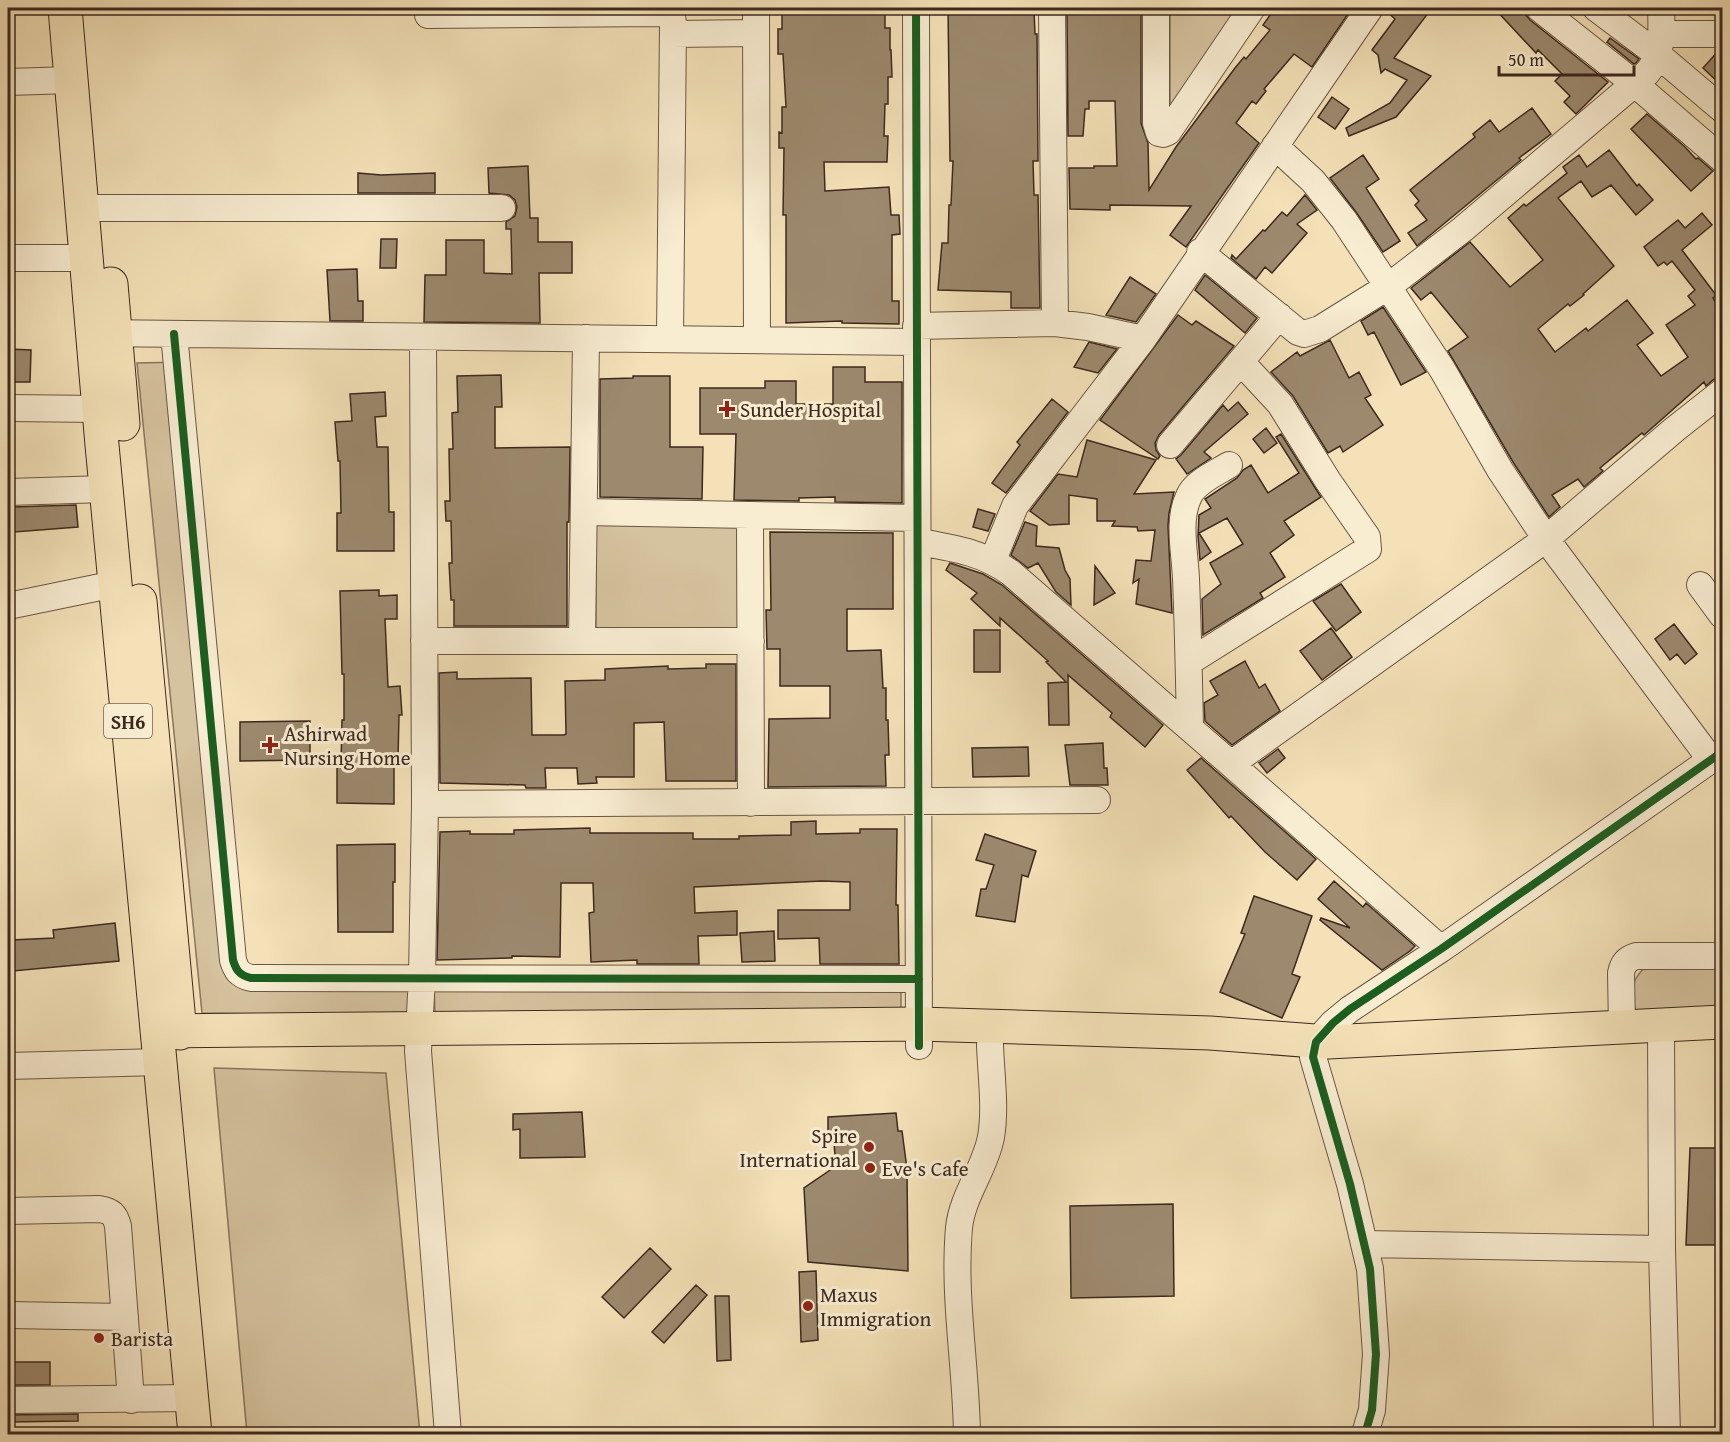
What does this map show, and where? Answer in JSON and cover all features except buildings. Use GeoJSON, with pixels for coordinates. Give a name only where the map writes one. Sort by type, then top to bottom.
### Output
{"type":"FeatureCollection","features":[{"type":"Feature","properties":{"kind":"main road","name":"SH6"},"geometry":{"type":"LineString","coordinates":[[65,8],[72,80],[93,208],[88,258],[104,333],[99,409],[115,584],[214,1434]]}},
{"type":"Feature","properties":{"kind":"main road","name":"SH6"},"geometry":{"type":"LineString","coordinates":[[85,8],[93,208],[168,1044],[195,1434]]}},
{"type":"Feature","properties":{"kind":"main road"},"geometry":{"type":"LineString","coordinates":[[919,1035],[990,1046],[1315,1050],[1661,1035],[1722,1022]]}},
{"type":"Feature","properties":{"kind":"main road"},"geometry":{"type":"LineString","coordinates":[[168,1044],[419,1039],[1177,1032],[1315,1050],[1622,1027],[1661,1035],[1722,1041]]}},
{"type":"Feature","properties":{"kind":"street"},"geometry":{"type":"LineString","coordinates":[[756,8],[757,340]]}},
{"type":"Feature","properties":{"kind":"street"},"geometry":{"type":"LineString","coordinates":[[916,8],[919,1035]]}},
{"type":"Feature","properties":{"kind":"street"},"geometry":{"type":"LineString","coordinates":[[1052,8],[1055,323]]}},
{"type":"Feature","properties":{"kind":"street"},"geometry":{"type":"LineString","coordinates":[[1156,8],[1155,123],[1159,133],[1163,134],[1168,132],[1252,8]]}},
{"type":"Feature","properties":{"kind":"street"},"geometry":{"type":"LineString","coordinates":[[993,560],[1015,506],[1143,339],[1200,252],[1370,8]]}},
{"type":"Feature","properties":{"kind":"street"},"geometry":{"type":"LineString","coordinates":[[1539,8],[1635,84],[1722,159]]}},
{"type":"Feature","properties":{"kind":"street"},"geometry":{"type":"LineString","coordinates":[[1596,8],[1660,44],[1722,109]]}},
{"type":"Feature","properties":{"kind":"street"},"geometry":{"type":"LineString","coordinates":[[1200,252],[1298,332],[1311,333],[1389,286],[1463,229],[1635,84],[1654,65],[1660,44],[1661,8]]}},
{"type":"Feature","properties":{"kind":"street"},"geometry":{"type":"LineString","coordinates":[[428,15],[661,13],[672,17],[670,339]]}},
{"type":"Feature","properties":{"kind":"street"},"geometry":{"type":"LineString","coordinates":[[673,34],[756,33]]}},
{"type":"Feature","properties":{"kind":"street"},"geometry":{"type":"LineString","coordinates":[[1660,44],[1722,34]]}},
{"type":"Feature","properties":{"kind":"street"},"geometry":{"type":"LineString","coordinates":[[8,82],[72,80]]}},
{"type":"Feature","properties":{"kind":"street"},"geometry":{"type":"LineString","coordinates":[[1275,146],[1313,181],[1344,220],[1442,369],[1500,470],[1546,539],[1716,756],[1441,949],[1350,1009],[1333,1023],[1315,1050],[1370,1269],[1376,1354],[1372,1410],[1365,1434]]}},
{"type":"Feature","properties":{"kind":"street"},"geometry":{"type":"LineString","coordinates":[[93,208],[502,208]]}},
{"type":"Feature","properties":{"kind":"street"},"geometry":{"type":"LineString","coordinates":[[8,258],[88,258]]}},
{"type":"Feature","properties":{"kind":"street"},"geometry":{"type":"LineString","coordinates":[[1170,446],[1279,316]]}},
{"type":"Feature","properties":{"kind":"street"},"geometry":{"type":"LineString","coordinates":[[104,333],[757,340],[916,334],[1055,323],[1088,327],[1143,339]]}},
{"type":"Feature","properties":{"kind":"street"},"geometry":{"type":"LineString","coordinates":[[174,334],[232,960],[237,971],[251,978],[919,979]]}},
{"type":"Feature","properties":{"kind":"street"},"geometry":{"type":"LineString","coordinates":[[423,337],[424,804],[419,1039],[448,1434]]}},
{"type":"Feature","properties":{"kind":"street"},"geometry":{"type":"LineString","coordinates":[[582,640],[586,338]]}},
{"type":"Feature","properties":{"kind":"street"},"geometry":{"type":"LineString","coordinates":[[1188,662],[1368,549],[1367,537],[1328,482],[1280,404],[1241,362]]}},
{"type":"Feature","properties":{"kind":"street"},"geometry":{"type":"LineString","coordinates":[[1231,764],[1546,539],[1722,392]]}},
{"type":"Feature","properties":{"kind":"street"},"geometry":{"type":"LineString","coordinates":[[8,408],[99,409]]}},
{"type":"Feature","properties":{"kind":"street"},"geometry":{"type":"LineString","coordinates":[[1190,727],[1186,560],[1183,538],[1186,506],[1194,488],[1229,465]]}},
{"type":"Feature","properties":{"kind":"street"},"geometry":{"type":"LineString","coordinates":[[8,492],[106,489]]}},
{"type":"Feature","properties":{"kind":"street"},"geometry":{"type":"LineString","coordinates":[[584,512],[750,515],[918,530],[952,548],[993,560],[1020,580],[1190,727],[1441,949]]}},
{"type":"Feature","properties":{"kind":"street"},"geometry":{"type":"LineString","coordinates":[[750,515],[751,803]]}},
{"type":"Feature","properties":{"kind":"street"},"geometry":{"type":"LineString","coordinates":[[8,606],[115,584]]}},
{"type":"Feature","properties":{"kind":"street"},"geometry":{"type":"LineString","coordinates":[[1700,585],[1722,615]]}},
{"type":"Feature","properties":{"kind":"street"},"geometry":{"type":"LineString","coordinates":[[424,641],[751,641]]}},
{"type":"Feature","properties":{"kind":"street"},"geometry":{"type":"LineString","coordinates":[[424,804],[1097,800]]}},
{"type":"Feature","properties":{"kind":"street"},"geometry":{"type":"LineString","coordinates":[[1622,1027],[1621,973],[1623,964],[1628,959],[1636,956],[1722,956]]}},
{"type":"Feature","properties":{"kind":"street"},"geometry":{"type":"LineString","coordinates":[[1661,1035],[1662,1249],[1667,1434]]}},
{"type":"Feature","properties":{"kind":"street"},"geometry":{"type":"LineString","coordinates":[[8,1066],[168,1044]]}},
{"type":"Feature","properties":{"kind":"street"},"geometry":{"type":"LineString","coordinates":[[967,1434],[957,1261],[959,1225],[969,1194],[981,1172],[991,1137],[990,1046]]}},
{"type":"Feature","properties":{"kind":"street"},"geometry":{"type":"LineString","coordinates":[[8,1211],[99,1209],[115,1216],[118,1226],[131,1400]]}},
{"type":"Feature","properties":{"kind":"street"},"geometry":{"type":"LineString","coordinates":[[1364,1244],[1662,1249]]}},
{"type":"Feature","properties":{"kind":"street"},"geometry":{"type":"LineString","coordinates":[[8,1315],[125,1317]]}},
{"type":"Feature","properties":{"kind":"street"},"geometry":{"type":"LineString","coordinates":[[8,1400],[192,1398]]}},
{"type":"Feature","properties":{"kind":"shaded area"},"geometry":{"type":"Polygon","coordinates":[[[1170,8],[1237,8],[1170,107],[1170,8]]]}},
{"type":"Feature","properties":{"kind":"shaded area"},"geometry":{"type":"Polygon","coordinates":[[[183,362],[241,984],[416,984],[418,1016],[202,1013],[137,363],[183,362]]]}},
{"type":"Feature","properties":{"kind":"shaded area"},"geometry":{"type":"Polygon","coordinates":[[[596,522],[740,523],[739,631],[596,630],[596,522]]]}},
{"type":"Feature","properties":{"kind":"shaded area"},"geometry":{"type":"Polygon","coordinates":[[[1650,962],[1722,962],[1722,1006],[1635,1010],[1634,983],[1639,973],[1650,962]]]}},
{"type":"Feature","properties":{"kind":"shaded area"},"geometry":{"type":"Polygon","coordinates":[[[434,984],[901,987],[901,1013],[435,1016],[434,984]]]}},
{"type":"Feature","properties":{"kind":"shaded area"},"geometry":{"type":"Polygon","coordinates":[[[214,1068],[386,1073],[420,1434],[247,1434],[214,1068]]]}},
{"type":"Feature","properties":{"kind":"cycle path"},"geometry":{"type":"LineString","coordinates":[[916,8],[919,1046]]}},
{"type":"Feature","properties":{"kind":"cycle path"},"geometry":{"type":"LineString","coordinates":[[174,334],[233,960],[241,974],[251,978],[919,979]]}},
{"type":"Feature","properties":{"kind":"cycle path"},"geometry":{"type":"LineString","coordinates":[[1365,1434],[1372,1410],[1376,1354],[1370,1269],[1350,1184],[1313,1057],[1316,1042],[1350,1009],[1441,949],[1722,752]]}},
{"type":"Feature","properties":{"kind":"place","name":"Sunder Hospital"},"geometry":{"type":"Point","coordinates":[727,409]}},
{"type":"Feature","properties":{"kind":"place","name":"Ashirwad Nursing Home"},"geometry":{"type":"Point","coordinates":[270,745]}},
{"type":"Feature","properties":{"kind":"place","name":"Spire International"},"geometry":{"type":"Point","coordinates":[869,1147]}},
{"type":"Feature","properties":{"kind":"place","name":"Eve's Cafe"},"geometry":{"type":"Point","coordinates":[870,1168]}},
{"type":"Feature","properties":{"kind":"place","name":"Maxus Immigration"},"geometry":{"type":"Point","coordinates":[808,1306]}},
{"type":"Feature","properties":{"kind":"place","name":"Barista"},"geometry":{"type":"Point","coordinates":[99,1338]}}]}
